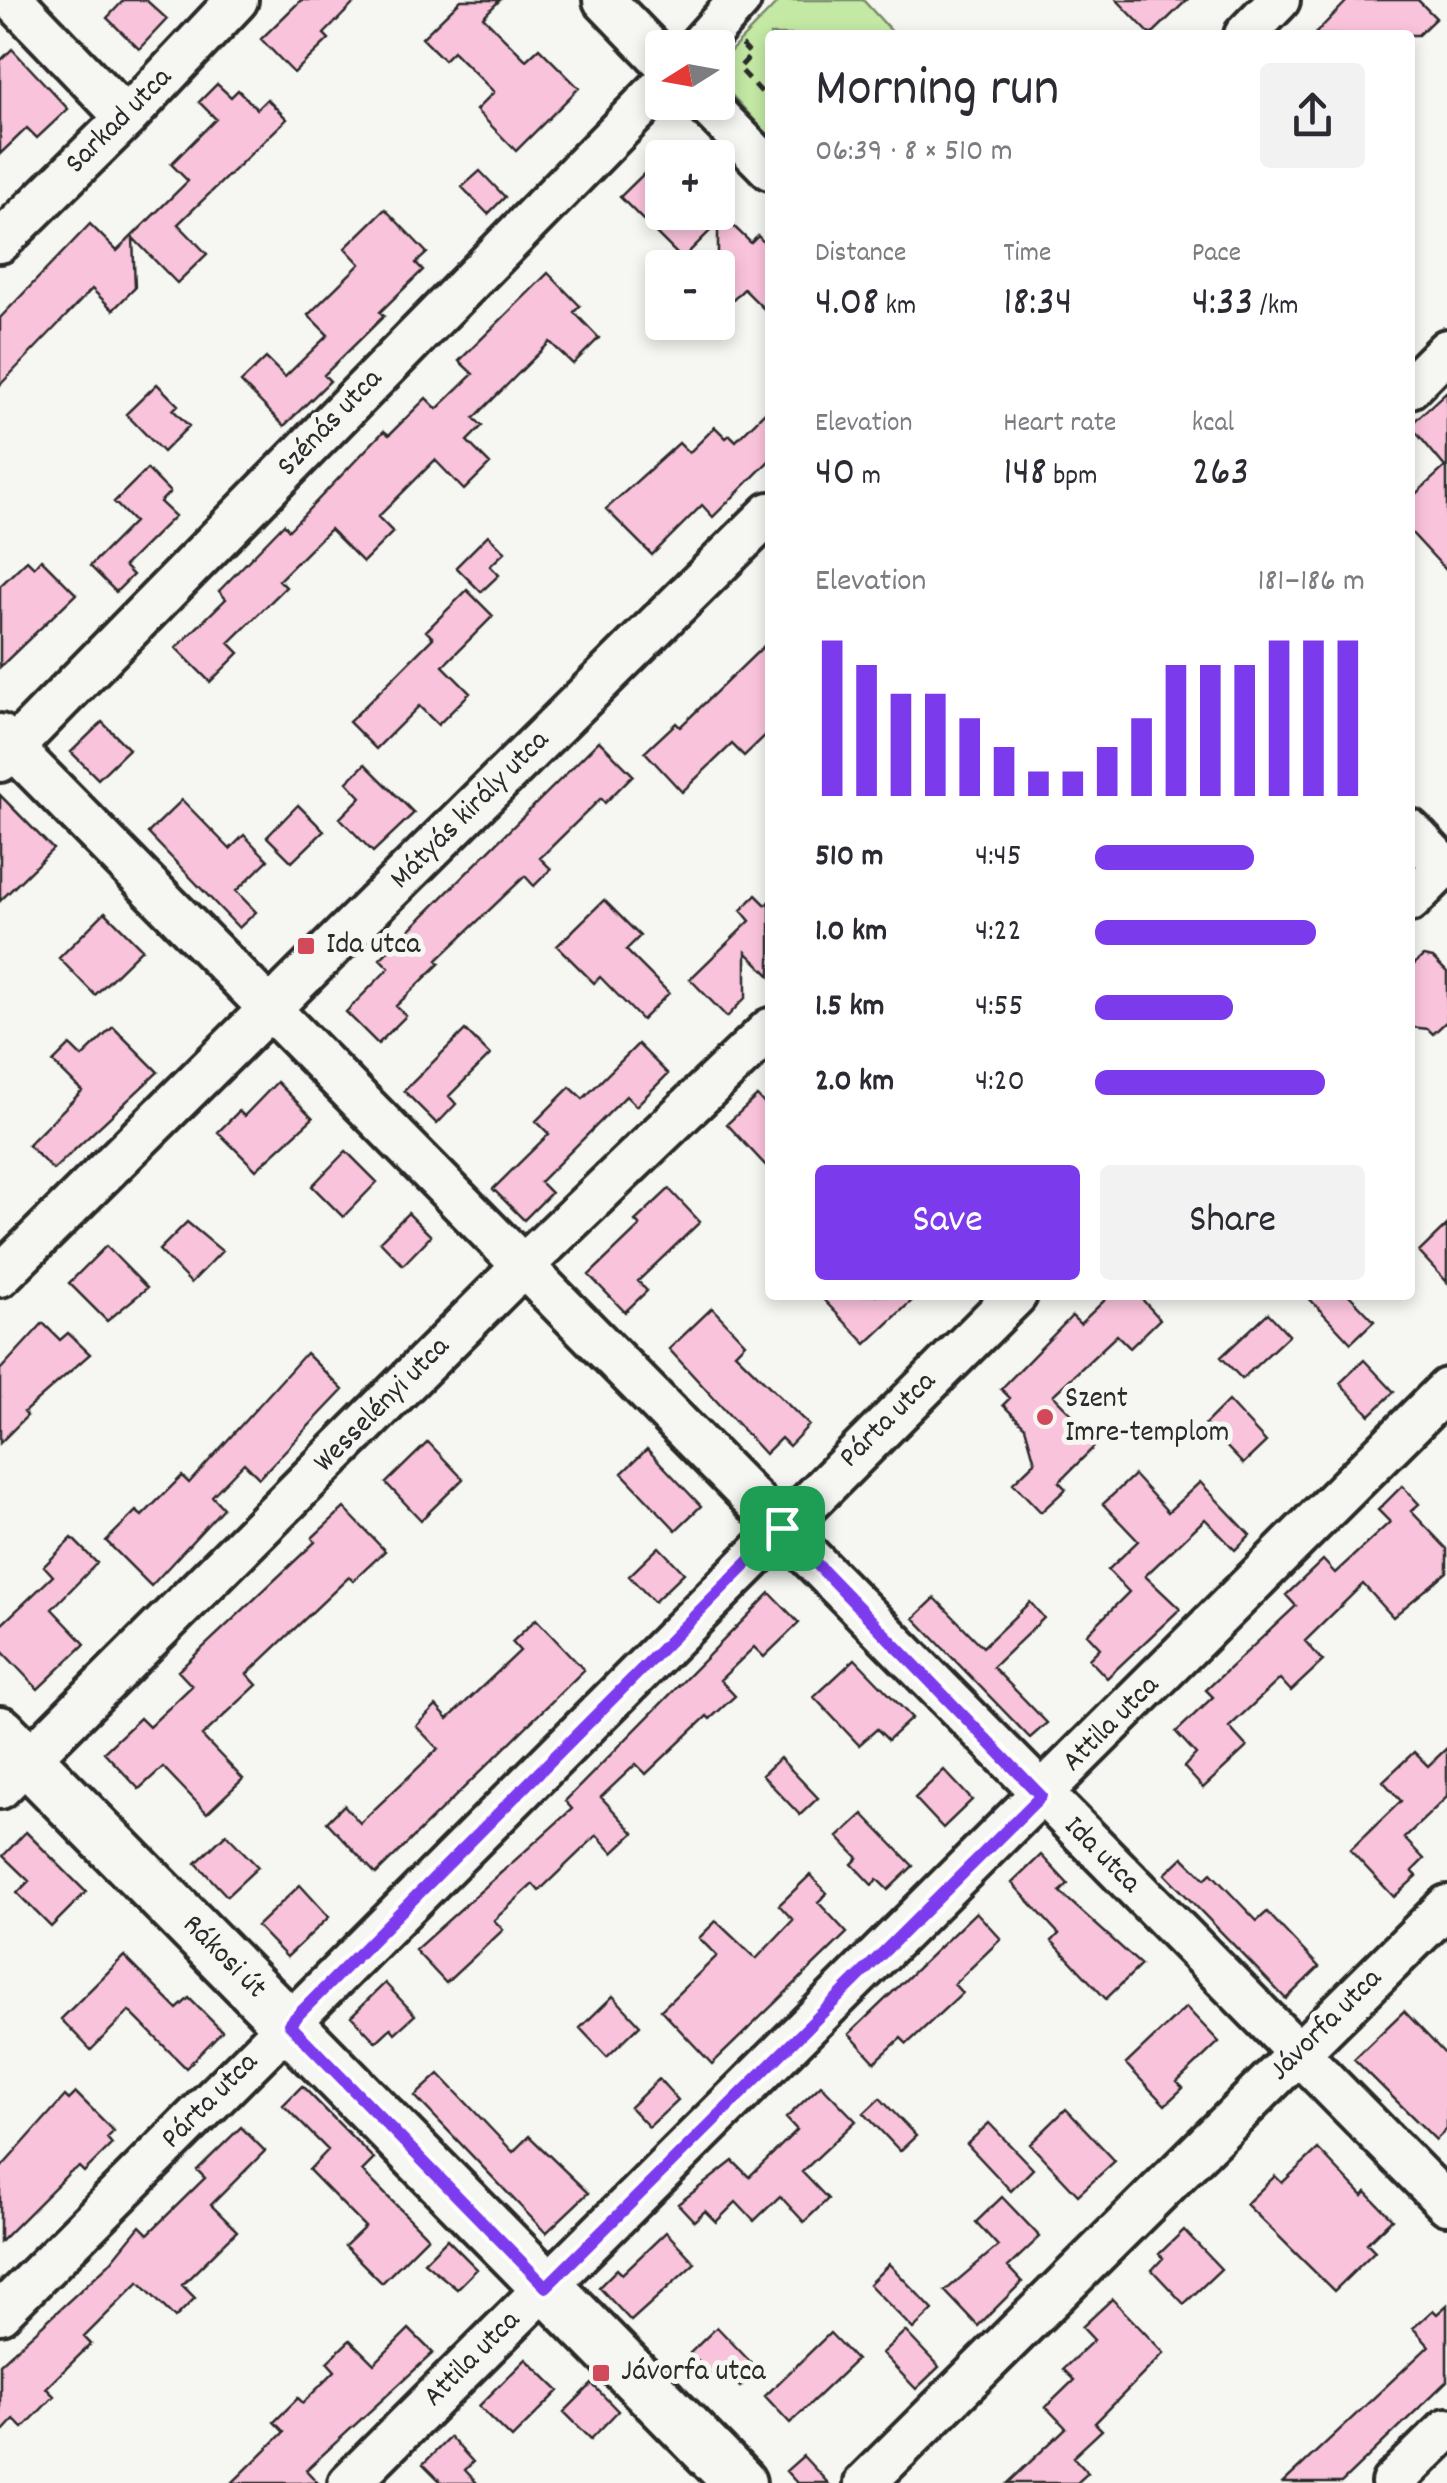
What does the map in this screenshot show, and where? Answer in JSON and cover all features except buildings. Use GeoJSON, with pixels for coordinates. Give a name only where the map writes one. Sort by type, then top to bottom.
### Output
{"type":"FeatureCollection","features":[{"type":"Feature","properties":{"kind":"main road","name":"Rákosi út"},"geometry":{"type":"LineString","coordinates":[[9,1761],[289,2024],[740,2483]]}},
{"type":"Feature","properties":{"kind":"street"},"geometry":{"type":"LineString","coordinates":[[13,0],[126,118]]}},
{"type":"Feature","properties":{"kind":"street","name":"Sarkad utca"},"geometry":{"type":"LineString","coordinates":[[0,242],[126,118],[237,0]]}},
{"type":"Feature","properties":{"kind":"street"},"geometry":{"type":"LineString","coordinates":[[604,0],[645,42]]}},
{"type":"Feature","properties":{"kind":"street"},"geometry":{"type":"LineString","coordinates":[[1250,30],[1278,0]]}},
{"type":"Feature","properties":{"kind":"street","name":"Szénás utca"},"geometry":{"type":"LineString","coordinates":[[4,749],[645,103]]}},
{"type":"Feature","properties":{"kind":"street"},"geometry":{"type":"LineString","coordinates":[[721,120],[765,165]]}},
{"type":"Feature","properties":{"kind":"street"},"geometry":{"type":"LineString","coordinates":[[1415,381],[1447,350]]}},
{"type":"Feature","properties":{"kind":"street","name":"Mátyás király utca"},"geometry":{"type":"LineString","coordinates":[[0,1276],[765,518]]}},
{"type":"Feature","properties":{"kind":"street","name":"Ida utca"},"geometry":{"type":"LineString","coordinates":[[4,749],[271,1010],[1447,2204]]}},
{"type":"Feature","properties":{"kind":"street"},"geometry":{"type":"LineString","coordinates":[[1415,835],[1446,866],[1415,896]]}},
{"type":"Feature","properties":{"kind":"street","name":"Wesselényi utca"},"geometry":{"type":"LineString","coordinates":[[9,1761],[765,1034]]}},
{"type":"Feature","properties":{"kind":"street","name":"Párta utca"},"geometry":{"type":"LineString","coordinates":[[0,2313],[1011,1300]]}},
{"type":"Feature","properties":{"kind":"street","name":"Attila utca"},"geometry":{"type":"LineString","coordinates":[[349,2483],[1447,1389]]}},
{"type":"Feature","properties":{"kind":"street","name":"Jávorfa utca"},"geometry":{"type":"LineString","coordinates":[[866,2483],[1447,1906]]}},
{"type":"Feature","properties":{"kind":"street"},"geometry":{"type":"LineString","coordinates":[[1392,2483],[1447,2429]]}},
{"type":"Feature","properties":{"kind":"path"},"geometry":{"type":"LineString","coordinates":[[719,23],[751,55],[739,68],[765,96]]}},
{"type":"Feature","properties":{"kind":"green space"},"geometry":{"type":"Polygon","coordinates":[[[780,0],[863,0],[890,30],[765,30],[765,132],[735,99],[735,46],[780,0]]]}},
{"type":"Feature","properties":{"kind":"place","name":"Ida utca"},"geometry":{"type":"Point","coordinates":[306,946]}},
{"type":"Feature","properties":{"kind":"place","name":"Szent Imre-templom"},"geometry":{"type":"Point","coordinates":[1045,1417]}},
{"type":"Feature","properties":{"kind":"place","name":"Jávorfa utca"},"geometry":{"type":"Point","coordinates":[601,2373]}},
{"type":"Feature","properties":{"kind":"route"},"geometry":{"type":"LineString","coordinates":[[782,1528],[1041,1796],[546,2287],[289,2024],[782,1528]]}}]}
